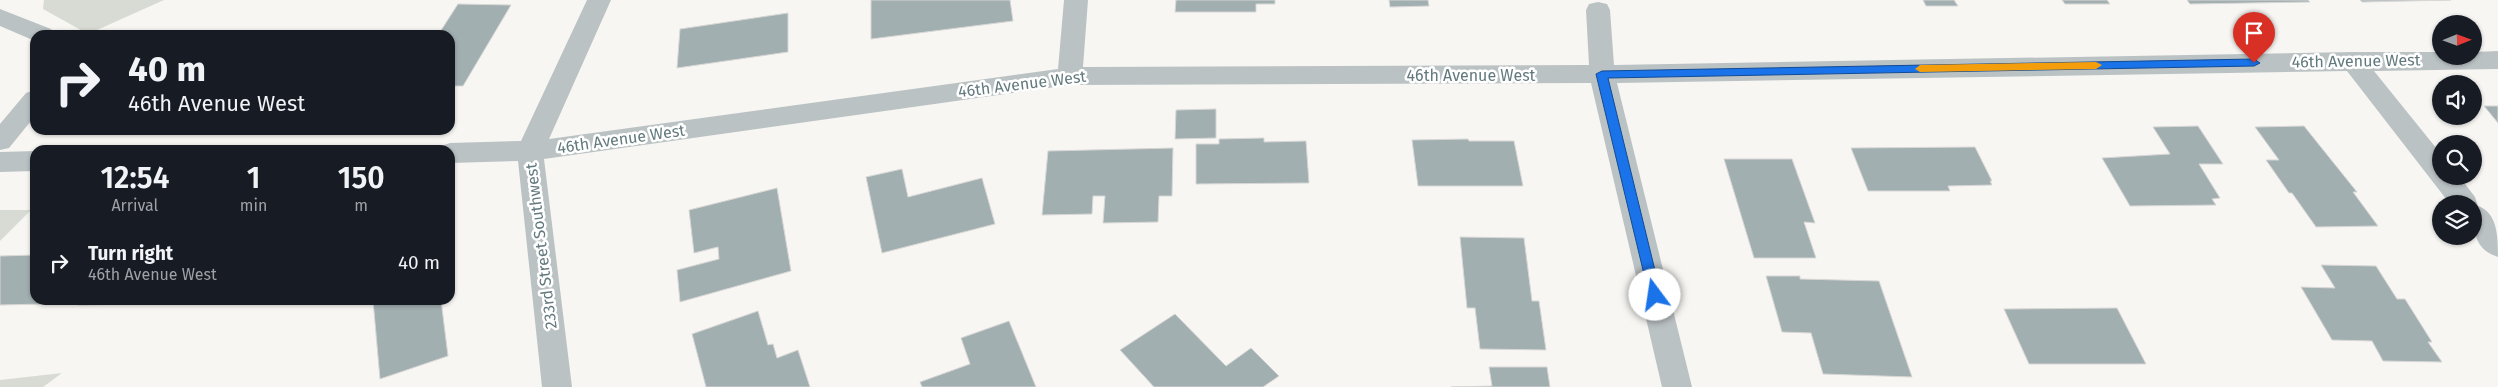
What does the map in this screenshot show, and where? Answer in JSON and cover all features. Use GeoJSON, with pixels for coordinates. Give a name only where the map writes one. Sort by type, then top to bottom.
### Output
{"type":"FeatureCollection","features":[{"type":"Feature","properties":{"kind":"street","name":"233rd Street Southwest"},"geometry":{"type":"LineString","coordinates":[[557,387],[530,151],[599,0]]}},
{"type":"Feature","properties":{"kind":"street"},"geometry":{"type":"LineString","coordinates":[[1070,76],[1076,0]]}},
{"type":"Feature","properties":{"kind":"street"},"geometry":{"type":"LineString","coordinates":[[1598,10],[1602,74],[1677,387]]}},
{"type":"Feature","properties":{"kind":"street","name":"46th Avenue West"},"geometry":{"type":"LineString","coordinates":[[455,153],[530,151],[1070,76],[1602,74],[2498,60]]}},
{"type":"Feature","properties":{"kind":"street"},"geometry":{"type":"LineString","coordinates":[[2353,61],[2432,162]]}},
{"type":"Feature","properties":{"kind":"street"},"geometry":{"type":"LineString","coordinates":[[0,162],[30,161]]}},
{"type":"Feature","properties":{"kind":"street"},"geometry":{"type":"LineString","coordinates":[[2450,185],[2458,195]]}},
{"type":"Feature","properties":{"kind":"street"},"geometry":{"type":"LineString","coordinates":[[2482,225],[2498,246]]}},
{"type":"Feature","properties":{"kind":"lane"},"geometry":{"type":"LineString","coordinates":[[0,17],[31,30]]}},
{"type":"Feature","properties":{"kind":"lane"},"geometry":{"type":"LineString","coordinates":[[0,141],[30,105]]}},
{"type":"Feature","properties":{"kind":"shaded area"},"geometry":{"type":"Polygon","coordinates":[[[44,0],[164,0],[97,30],[81,30],[43,9],[44,0]]]}},
{"type":"Feature","properties":{"kind":"shaded area"},"geometry":{"type":"Polygon","coordinates":[[[0,210],[30,210],[30,211],[0,241],[0,210]]]}},
{"type":"Feature","properties":{"kind":"shaded area"},"geometry":{"type":"Polygon","coordinates":[[[62,373],[43,387],[0,387],[0,380],[62,373]]]}},
{"type":"Feature","properties":{"kind":"building"},"geometry":{"type":"Polygon","coordinates":[[[871,0],[1010,0],[1013,21],[871,39],[871,0]]]}},
{"type":"Feature","properties":{"kind":"building"},"geometry":{"type":"Polygon","coordinates":[[[1176,0],[1275,0],[1275,4],[1256,4],[1256,12],[1175,12],[1176,0]]]}},
{"type":"Feature","properties":{"kind":"building"},"geometry":{"type":"Polygon","coordinates":[[[1389,0],[1428,0],[1429,6],[1390,7],[1389,0]]]}},
{"type":"Feature","properties":{"kind":"building"},"geometry":{"type":"Polygon","coordinates":[[[1923,0],[1954,0],[1958,6],[1926,6],[1923,0]]]}},
{"type":"Feature","properties":{"kind":"building"},"geometry":{"type":"Polygon","coordinates":[[[2062,0],[2107,0],[2110,4],[2065,4],[2062,0]]]}},
{"type":"Feature","properties":{"kind":"building"},"geometry":{"type":"Polygon","coordinates":[[[2187,0],[2308,0],[2310,2],[2190,4],[2187,0]]]}},
{"type":"Feature","properties":{"kind":"building"},"geometry":{"type":"Polygon","coordinates":[[[2360,0],[2451,0],[2362,2],[2360,0]]]}},
{"type":"Feature","properties":{"kind":"building"},"geometry":{"type":"Polygon","coordinates":[[[458,4],[511,5],[463,86],[455,86],[455,30],[441,30],[458,4]]]}},
{"type":"Feature","properties":{"kind":"building"},"geometry":{"type":"Polygon","coordinates":[[[788,13],[788,52],[677,68],[680,29],[788,13]]]}},
{"type":"Feature","properties":{"kind":"building"},"geometry":{"type":"Polygon","coordinates":[[[2484,106],[2498,106],[2498,123],[2484,106]]]}},
{"type":"Feature","properties":{"kind":"building"},"geometry":{"type":"Polygon","coordinates":[[[1216,109],[1216,138],[1175,139],[1176,110],[1216,109]]]}},
{"type":"Feature","properties":{"kind":"building"},"geometry":{"type":"Polygon","coordinates":[[[2198,126],[2223,164],[2199,164],[2220,198],[2212,199],[2216,205],[2130,206],[2102,158],[2170,154],[2153,127],[2198,126]]]}},
{"type":"Feature","properties":{"kind":"building"},"geometry":{"type":"Polygon","coordinates":[[[2304,126],[2357,192],[2353,192],[2378,226],[2316,227],[2292,193],[2289,193],[2266,160],[2279,160],[2255,127],[2304,126]]]}},
{"type":"Feature","properties":{"kind":"building"},"geometry":{"type":"Polygon","coordinates":[[[1264,138],[1264,142],[1306,141],[1309,183],[1196,184],[1196,144],[1219,144],[1219,139],[1264,138]]]}},
{"type":"Feature","properties":{"kind":"building"},"geometry":{"type":"Polygon","coordinates":[[[1468,139],[1469,141],[1514,141],[1523,186],[1418,186],[1412,140],[1468,139]]]}},
{"type":"Feature","properties":{"kind":"building"},"geometry":{"type":"Polygon","coordinates":[[[1975,147],[1992,181],[1990,181],[1992,185],[1948,186],[1950,191],[1868,191],[1851,148],[1975,147]]]}},
{"type":"Feature","properties":{"kind":"building"},"geometry":{"type":"Polygon","coordinates":[[[1173,148],[1172,196],[1159,196],[1158,222],[1103,223],[1105,196],[1093,196],[1092,214],[1042,215],[1048,151],[1173,148]]]}},
{"type":"Feature","properties":{"kind":"building"},"geometry":{"type":"Polygon","coordinates":[[[1724,159],[1792,159],[1815,223],[1804,222],[1816,258],[1754,258],[1724,159]]]}},
{"type":"Feature","properties":{"kind":"building"},"geometry":{"type":"Polygon","coordinates":[[[902,169],[908,197],[982,178],[995,224],[882,253],[866,177],[902,169]]]}},
{"type":"Feature","properties":{"kind":"building"},"geometry":{"type":"Polygon","coordinates":[[[777,188],[791,271],[680,302],[677,270],[719,259],[718,247],[694,253],[689,210],[777,188]]]}},
{"type":"Feature","properties":{"kind":"building"},"geometry":{"type":"Polygon","coordinates":[[[1460,237],[1524,238],[1532,301],[1539,301],[1546,350],[1480,349],[1475,308],[1467,308],[1460,237]]]}},
{"type":"Feature","properties":{"kind":"building"},"geometry":{"type":"Polygon","coordinates":[[[30,255],[30,304],[0,305],[0,256],[30,255]]]}},
{"type":"Feature","properties":{"kind":"building"},"geometry":{"type":"Polygon","coordinates":[[[2321,265],[2376,266],[2397,299],[2405,299],[2432,342],[2428,342],[2442,362],[2383,361],[2372,341],[2332,340],[2301,287],[2335,288],[2321,265]]]}},
{"type":"Feature","properties":{"kind":"building"},"geometry":{"type":"Polygon","coordinates":[[[1766,276],[1800,276],[1800,279],[1879,281],[1912,377],[1823,374],[1811,333],[1782,332],[1766,276]]]}},
{"type":"Feature","properties":{"kind":"building"},"geometry":{"type":"Polygon","coordinates":[[[373,305],[442,305],[448,356],[380,379],[373,305]]]}},
{"type":"Feature","properties":{"kind":"building"},"geometry":{"type":"Polygon","coordinates":[[[2117,308],[2146,364],[2029,364],[2004,309],[2117,308]]]}},
{"type":"Feature","properties":{"kind":"building"},"geometry":{"type":"Polygon","coordinates":[[[758,311],[768,345],[773,344],[777,358],[798,350],[810,387],[706,387],[692,334],[758,311]]]}},
{"type":"Feature","properties":{"kind":"building"},"geometry":{"type":"Polygon","coordinates":[[[1175,314],[1226,366],[1251,348],[1279,376],[1263,387],[1154,387],[1120,350],[1175,314]]]}},
{"type":"Feature","properties":{"kind":"building"},"geometry":{"type":"Polygon","coordinates":[[[1009,321],[1036,387],[922,387],[920,382],[970,364],[961,338],[1009,321]]]}},
{"type":"Feature","properties":{"kind":"building"},"geometry":{"type":"Polygon","coordinates":[[[1489,367],[1547,367],[1550,387],[1451,387],[1492,386],[1489,367]]]}},
{"type":"Feature","properties":{"kind":"slow traffic"},"geometry":{"type":"LineString","coordinates":[[1920,69],[2096,65]]}},
{"type":"Feature","properties":{"kind":"route"},"geometry":{"type":"LineString","coordinates":[[1655,295],[1602,74],[2254,63]]}}]}
